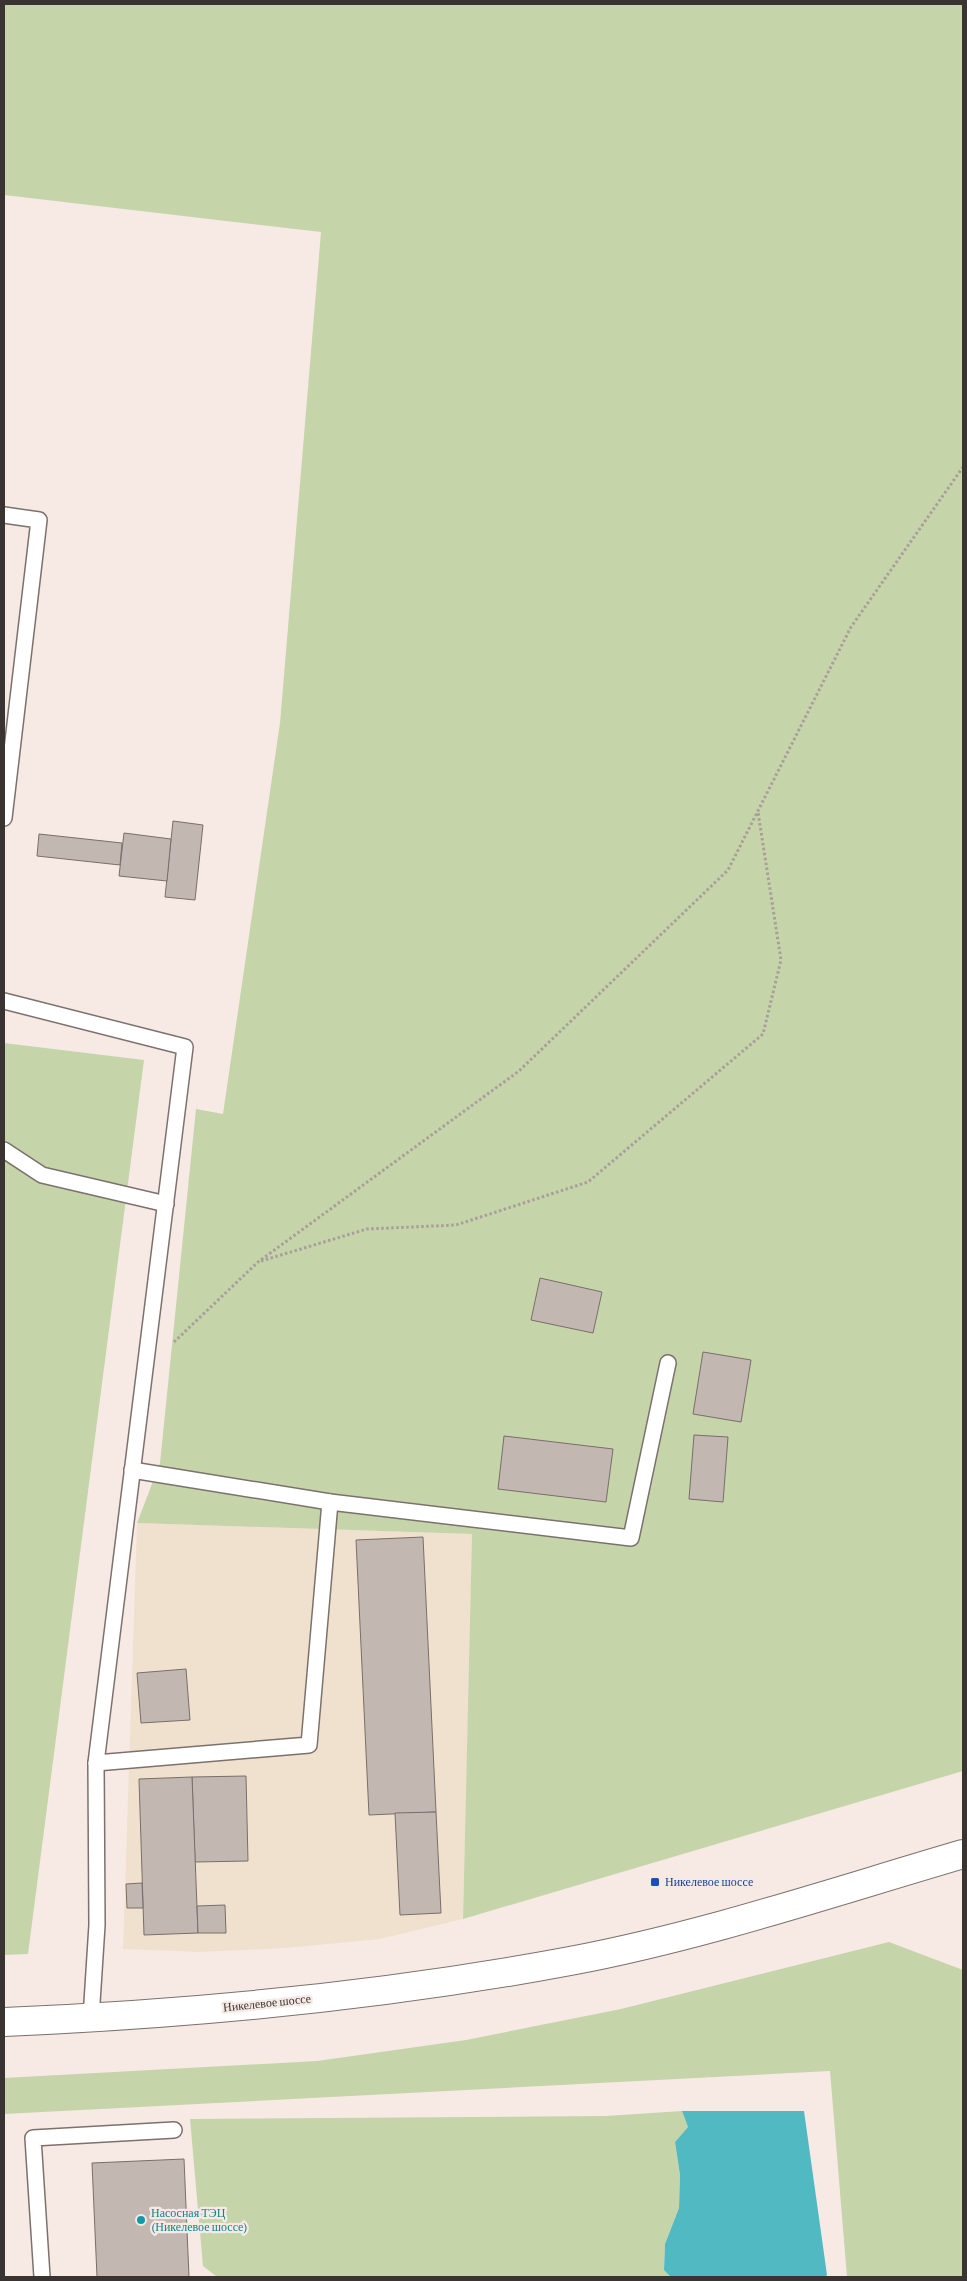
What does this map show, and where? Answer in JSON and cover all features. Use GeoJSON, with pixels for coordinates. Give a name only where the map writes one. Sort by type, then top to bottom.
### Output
{"type":"FeatureCollection","features":[{"type":"Feature","properties":{"kind":"main road","name":"Никелевое шоссе"},"geometry":{"type":"LineString","coordinates":[[4,2022],[91,2018],[244,2006],[415,1986],[572,1961],[661,1940],[789,1906],[963,1854]]}},
{"type":"Feature","properties":{"kind":"lane"},"geometry":{"type":"LineString","coordinates":[[4,515],[39,520],[4,818]]}},
{"type":"Feature","properties":{"kind":"lane"},"geometry":{"type":"LineString","coordinates":[[4,1001],[185,1046],[96,1763],[97,1925],[91,2018]]}},
{"type":"Feature","properties":{"kind":"lane"},"geometry":{"type":"LineString","coordinates":[[4,1150],[42,1175],[166,1204]]}},
{"type":"Feature","properties":{"kind":"lane"},"geometry":{"type":"LineString","coordinates":[[132,1470],[330,1502],[631,1538],[668,1363]]}},
{"type":"Feature","properties":{"kind":"lane"},"geometry":{"type":"LineString","coordinates":[[96,1763],[309,1745],[330,1502]]}},
{"type":"Feature","properties":{"kind":"lane"},"geometry":{"type":"LineString","coordinates":[[42,2277],[33,2138],[174,2130]]}},
{"type":"Feature","properties":{"kind":"path"},"geometry":{"type":"LineString","coordinates":[[145,1370],[258,1262],[519,1071],[728,870],[851,627],[963,467]]}},
{"type":"Feature","properties":{"kind":"path"},"geometry":{"type":"LineString","coordinates":[[258,1262],[367,1229],[456,1225],[588,1182],[763,1034],[781,960],[758,811]]}},
{"type":"Feature","properties":{"kind":"shaded area"},"geometry":{"type":"Polygon","coordinates":[[[137,1523],[472,1534],[463,1919],[380,1939],[286,1948],[199,1952],[123,1949],[137,1523]]]}},
{"type":"Feature","properties":{"kind":"green space"},"geometry":{"type":"Polygon","coordinates":[[[4,4],[963,4],[963,1771],[463,1919],[472,1534],[137,1523],[160,1463],[196,1109],[223,1114],[280,723],[321,232],[4,195],[4,4]]]}},
{"type":"Feature","properties":{"kind":"green space"},"geometry":{"type":"Polygon","coordinates":[[[4,1043],[144,1060],[28,1954],[4,1955],[4,1043]]]}},
{"type":"Feature","properties":{"kind":"green space"},"geometry":{"type":"Polygon","coordinates":[[[889,1942],[963,1970],[963,2277],[847,2277],[830,2071],[4,2114],[4,2078],[317,2061],[466,2040],[621,2009],[889,1942]]]}},
{"type":"Feature","properties":{"kind":"green space"},"geometry":{"type":"Polygon","coordinates":[[[682,2111],[688,2127],[675,2142],[680,2175],[679,2208],[665,2244],[664,2269],[671,2277],[217,2277],[203,2266],[190,2119],[606,2116],[682,2111]]]}},
{"type":"Feature","properties":{"kind":"water"},"geometry":{"type":"Polygon","coordinates":[[[682,2111],[804,2111],[827,2275],[825,2277],[671,2277],[664,2270],[665,2244],[679,2208],[680,2175],[675,2142],[688,2127],[682,2111]]]}},
{"type":"Feature","properties":{"kind":"building"},"geometry":{"type":"Polygon","coordinates":[[[173,821],[203,825],[195,900],[165,897],[173,821]]]}},
{"type":"Feature","properties":{"kind":"building"},"geometry":{"type":"Polygon","coordinates":[[[124,833],[171,839],[167,881],[119,876],[124,833]]]}},
{"type":"Feature","properties":{"kind":"building"},"geometry":{"type":"Polygon","coordinates":[[[39,834],[122,843],[120,865],[37,856],[39,834]]]}},
{"type":"Feature","properties":{"kind":"building"},"geometry":{"type":"Polygon","coordinates":[[[540,1278],[602,1292],[593,1333],[531,1320],[540,1278]]]}},
{"type":"Feature","properties":{"kind":"building"},"geometry":{"type":"Polygon","coordinates":[[[703,1352],[751,1360],[741,1422],[693,1414],[703,1352]]]}},
{"type":"Feature","properties":{"kind":"building"},"geometry":{"type":"Polygon","coordinates":[[[694,1435],[728,1437],[723,1502],[689,1499],[694,1435]]]}},
{"type":"Feature","properties":{"kind":"building"},"geometry":{"type":"Polygon","coordinates":[[[504,1436],[613,1449],[606,1502],[498,1489],[504,1436]]]}},
{"type":"Feature","properties":{"kind":"building"},"geometry":{"type":"Polygon","coordinates":[[[423,1537],[436,1812],[369,1815],[356,1540],[423,1537]]]}},
{"type":"Feature","properties":{"kind":"building"},"geometry":{"type":"Polygon","coordinates":[[[186,1669],[190,1720],[141,1723],[137,1673],[186,1669]]]}},
{"type":"Feature","properties":{"kind":"building"},"geometry":{"type":"Polygon","coordinates":[[[246,1776],[248,1861],[195,1862],[192,1777],[246,1776]]]}},
{"type":"Feature","properties":{"kind":"building"},"geometry":{"type":"Polygon","coordinates":[[[192,1777],[198,1933],[144,1935],[139,1779],[192,1777]]]}},
{"type":"Feature","properties":{"kind":"building"},"geometry":{"type":"Polygon","coordinates":[[[436,1812],[441,1913],[400,1915],[395,1813],[436,1812]]]}},
{"type":"Feature","properties":{"kind":"building"},"geometry":{"type":"Polygon","coordinates":[[[142,1883],[143,1908],[127,1908],[126,1884],[142,1883]]]}},
{"type":"Feature","properties":{"kind":"building"},"geometry":{"type":"Polygon","coordinates":[[[225,1905],[226,1933],[198,1933],[197,1906],[225,1905]]]}},
{"type":"Feature","properties":{"kind":"building","name":"Насосная ТЭЦ (Никелевое шоссе)"},"geometry":{"type":"Polygon","coordinates":[[[184,2159],[189,2277],[97,2277],[92,2163],[184,2159]]]}},
{"type":"Feature","properties":{"kind":"place","name":"Никелевое шоссе"},"geometry":{"type":"Point","coordinates":[655,1882]}},
{"type":"Feature","properties":{"kind":"place","name":"Насосная ТЭЦ (Никелевое шоссе)"},"geometry":{"type":"Point","coordinates":[141,2220]}}]}
